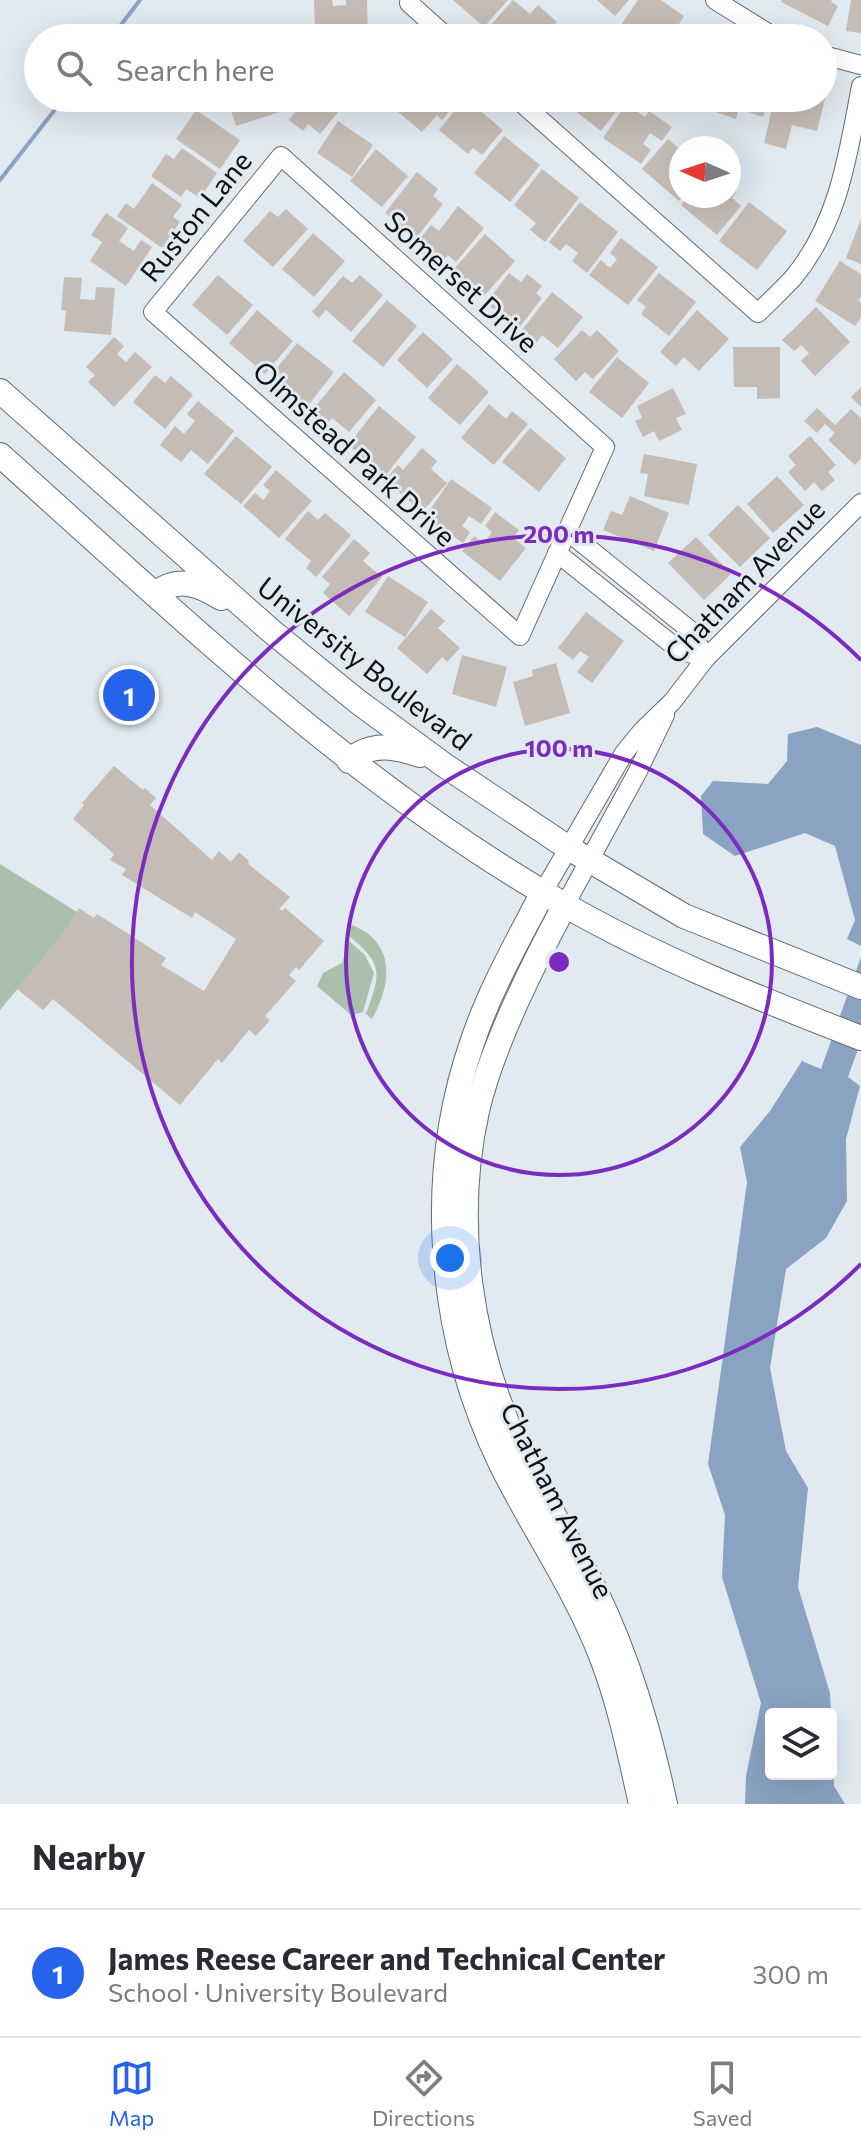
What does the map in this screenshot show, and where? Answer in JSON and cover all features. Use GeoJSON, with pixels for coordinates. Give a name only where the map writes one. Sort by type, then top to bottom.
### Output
{"type":"FeatureCollection","features":[{"type":"Feature","properties":{"kind":"main road","name":"University Boulevard"},"geometry":{"type":"LineString","coordinates":[[0,391],[270,630],[357,701],[444,765],[567,847],[684,916],[861,987]]}},
{"type":"Feature","properties":{"kind":"main road"},"geometry":{"type":"LineString","coordinates":[[0,455],[240,670],[349,761],[565,905],[675,961],[861,1038]]}},
{"type":"Feature","properties":{"kind":"main road"},"geometry":{"type":"LineString","coordinates":[[155,594],[173,584],[201,586],[270,630]]}},
{"type":"Feature","properties":{"kind":"main road"},"geometry":{"type":"LineString","coordinates":[[349,761],[367,749],[385,746],[444,765]]}},
{"type":"Feature","properties":{"kind":"main road","name":"Chatham Avenue"},"geometry":{"type":"LineString","coordinates":[[543,892],[501,972],[472,1041],[452,1122],[455,1215],[495,1389],[522,1456],[595,1590],[623,1653],[644,1715],[665,1804]]}},
{"type":"Feature","properties":{"kind":"main road","name":"Chatham Avenue"},"geometry":{"type":"LineString","coordinates":[[565,905],[506,1030],[483,1090],[445,1253],[455,1327],[475,1401],[502,1465],[586,1622],[601,1657],[624,1729],[641,1804]]}},
{"type":"Feature","properties":{"kind":"street"},"geometry":{"type":"LineString","coordinates":[[715,0],[754,24]]}},
{"type":"Feature","properties":{"kind":"street"},"geometry":{"type":"LineString","coordinates":[[410,2],[433,24]]}},
{"type":"Feature","properties":{"kind":"street"},"geometry":{"type":"LineString","coordinates":[[837,59],[861,65]]}},
{"type":"Feature","properties":{"kind":"street"},"geometry":{"type":"LineString","coordinates":[[532,112],[758,313],[793,277],[831,215],[843,179],[861,86]]}},
{"type":"Feature","properties":{"kind":"street","name":"Ruston Lane"},"geometry":{"type":"LineString","coordinates":[[153,312],[281,156]]}},
{"type":"Feature","properties":{"kind":"street","name":"Somerset Drive"},"geometry":{"type":"LineString","coordinates":[[281,156],[605,447],[567,531]]}},
{"type":"Feature","properties":{"kind":"street","name":"Olmstead Park Drive"},"geometry":{"type":"LineString","coordinates":[[153,312],[520,636],[557,553]]}},
{"type":"Feature","properties":{"kind":"street","name":"Chatham Avenue"},"geometry":{"type":"LineString","coordinates":[[543,892],[624,753],[672,702],[706,658],[861,503]]}},
{"type":"Feature","properties":{"kind":"street"},"geometry":{"type":"LineString","coordinates":[[567,531],[690,630],[706,658],[679,650],[557,553],[567,531]]}},
{"type":"Feature","properties":{"kind":"street","name":"Chatham Avenue"},"geometry":{"type":"LineString","coordinates":[[565,905],[672,702]]}},
{"type":"Feature","properties":{"kind":"green space"},"geometry":{"type":"Polygon","coordinates":[[[0,864],[77,912],[68,928],[0,1010],[0,864]]]}},
{"type":"Feature","properties":{"kind":"green space"},"geometry":{"type":"Polygon","coordinates":[[[352,925],[376,942],[386,965],[384,992],[372,1019],[366,1014],[375,987],[376,969],[367,953],[346,933],[352,925]]]}},
{"type":"Feature","properties":{"kind":"green space"},"geometry":{"type":"Polygon","coordinates":[[[349,941],[365,955],[374,973],[363,1012],[351,1015],[317,986],[323,973],[342,963],[349,941]]]}},
{"type":"Feature","properties":{"kind":"water"},"geometry":{"type":"Polygon","coordinates":[[[817,727],[861,745],[861,946],[847,939],[855,920],[835,846],[805,833],[735,856],[703,834],[701,796],[713,781],[768,784],[787,761],[788,734],[817,727]]]}},
{"type":"Feature","properties":{"kind":"water"},"geometry":{"type":"Polygon","coordinates":[[[861,957],[861,1041],[848,1077],[860,1086],[846,1139],[847,1201],[826,1238],[786,1269],[770,1368],[786,1451],[808,1488],[798,1587],[830,1693],[831,1708],[765,1708],[765,1780],[834,1780],[845,1804],[745,1804],[746,1776],[761,1703],[722,1577],[725,1515],[708,1464],[747,1182],[740,1147],[770,1111],[802,1061],[821,1069],[861,957]]]}},
{"type":"Feature","properties":{"kind":"building"},"geometry":{"type":"Polygon","coordinates":[[[314,0],[332,0],[333,6],[346,5],[346,0],[367,0],[368,24],[315,24],[314,0]]]}},
{"type":"Feature","properties":{"kind":"building"},"geometry":{"type":"Polygon","coordinates":[[[453,0],[508,0],[487,24],[481,24],[453,0]]]}},
{"type":"Feature","properties":{"kind":"building"},"geometry":{"type":"Polygon","coordinates":[[[513,0],[530,14],[538,5],[557,22],[555,24],[491,24],[513,0]]]}},
{"type":"Feature","properties":{"kind":"building"},"geometry":{"type":"Polygon","coordinates":[[[597,0],[629,0],[615,16],[597,0]]]}},
{"type":"Feature","properties":{"kind":"building"},"geometry":{"type":"Polygon","coordinates":[[[638,0],[661,0],[684,16],[679,24],[622,24],[638,0]]]}},
{"type":"Feature","properties":{"kind":"building"},"geometry":{"type":"Polygon","coordinates":[[[832,0],[838,6],[829,24],[824,24],[781,2],[832,0]]]}},
{"type":"Feature","properties":{"kind":"building"},"geometry":{"type":"Polygon","coordinates":[[[851,0],[861,0],[861,33],[846,31],[851,0]]]}},
{"type":"Feature","properties":{"kind":"building"},"geometry":{"type":"Polygon","coordinates":[[[195,112],[199,112],[240,140],[220,169],[176,139],[195,112]]]}},
{"type":"Feature","properties":{"kind":"building"},"geometry":{"type":"Polygon","coordinates":[[[232,112],[280,112],[236,126],[232,112]]]}},
{"type":"Feature","properties":{"kind":"building"},"geometry":{"type":"Polygon","coordinates":[[[295,112],[338,112],[320,134],[308,124],[303,131],[289,120],[295,112]]]}},
{"type":"Feature","properties":{"kind":"building"},"geometry":{"type":"Polygon","coordinates":[[[398,112],[448,112],[442,120],[437,115],[422,132],[398,112]]]}},
{"type":"Feature","properties":{"kind":"building"},"geometry":{"type":"Polygon","coordinates":[[[454,112],[482,112],[503,130],[482,155],[473,148],[468,154],[439,130],[454,112]]]}},
{"type":"Feature","properties":{"kind":"building"},"geometry":{"type":"Polygon","coordinates":[[[577,112],[616,112],[601,131],[577,112]]]}},
{"type":"Feature","properties":{"kind":"building"},"geometry":{"type":"Polygon","coordinates":[[[621,112],[638,112],[645,117],[650,112],[672,127],[662,141],[650,133],[643,144],[651,150],[641,164],[603,138],[621,112]]]}},
{"type":"Feature","properties":{"kind":"building"},"geometry":{"type":"Polygon","coordinates":[[[716,112],[738,112],[736,119],[716,112]]]}},
{"type":"Feature","properties":{"kind":"building"},"geometry":{"type":"Polygon","coordinates":[[[748,112],[765,112],[763,117],[748,112]]]}},
{"type":"Feature","properties":{"kind":"building"},"geometry":{"type":"Polygon","coordinates":[[[771,112],[822,112],[817,131],[792,125],[786,149],[764,143],[771,112]]]}},
{"type":"Feature","properties":{"kind":"building"},"geometry":{"type":"Polygon","coordinates":[[[338,121],[373,145],[352,177],[317,153],[338,121]]]}},
{"type":"Feature","properties":{"kind":"building"},"geometry":{"type":"Polygon","coordinates":[[[504,136],[540,165],[510,202],[474,173],[504,136]]]}},
{"type":"Feature","properties":{"kind":"building"},"geometry":{"type":"Polygon","coordinates":[[[668,139],[669,140],[669,192],[642,169],[668,139]]]}},
{"type":"Feature","properties":{"kind":"building"},"geometry":{"type":"Polygon","coordinates":[[[182,148],[217,173],[200,198],[186,189],[181,197],[151,176],[166,154],[174,159],[182,148]]]}},
{"type":"Feature","properties":{"kind":"building"},"geometry":{"type":"Polygon","coordinates":[[[376,149],[408,176],[382,207],[350,181],[376,149]]]}},
{"type":"Feature","properties":{"kind":"building"},"geometry":{"type":"Polygon","coordinates":[[[542,169],[579,198],[545,242],[530,230],[536,223],[514,205],[542,169]]]}},
{"type":"Feature","properties":{"kind":"building"},"geometry":{"type":"Polygon","coordinates":[[[417,172],[438,189],[433,196],[443,204],[416,238],[385,213],[417,172]]]}},
{"type":"Feature","properties":{"kind":"building"},"geometry":{"type":"Polygon","coordinates":[[[152,183],[182,205],[173,217],[180,222],[162,248],[117,216],[126,203],[134,209],[152,183]]]}},
{"type":"Feature","properties":{"kind":"building"},"geometry":{"type":"Polygon","coordinates":[[[580,202],[618,232],[587,273],[572,261],[578,253],[566,244],[560,251],[549,242],[580,202]]]}},
{"type":"Feature","properties":{"kind":"building"},"geometry":{"type":"Polygon","coordinates":[[[749,202],[787,231],[757,270],[719,241],[749,202]]]}},
{"type":"Feature","properties":{"kind":"building"},"geometry":{"type":"Polygon","coordinates":[[[458,206],[484,228],[456,262],[448,255],[443,261],[418,241],[431,225],[439,231],[458,206]]]}},
{"type":"Feature","properties":{"kind":"building"},"geometry":{"type":"Polygon","coordinates":[[[685,208],[739,208],[717,235],[685,208]]]}},
{"type":"Feature","properties":{"kind":"building"},"geometry":{"type":"Polygon","coordinates":[[[286,209],[308,229],[273,267],[243,241],[270,211],[278,217],[286,209]]]}},
{"type":"Feature","properties":{"kind":"building"},"geometry":{"type":"Polygon","coordinates":[[[106,213],[128,228],[119,241],[134,251],[141,240],[152,247],[126,286],[90,261],[102,242],[91,235],[106,213]]]}},
{"type":"Feature","properties":{"kind":"building"},"geometry":{"type":"Polygon","coordinates":[[[861,219],[861,264],[846,258],[861,219]]]}},
{"type":"Feature","properties":{"kind":"building"},"geometry":{"type":"Polygon","coordinates":[[[313,233],[345,261],[314,297],[282,269],[313,233]]]}},
{"type":"Feature","properties":{"kind":"building"},"geometry":{"type":"Polygon","coordinates":[[[485,234],[515,261],[484,296],[454,269],[485,234]]]}},
{"type":"Feature","properties":{"kind":"building"},"geometry":{"type":"Polygon","coordinates":[[[621,238],[658,267],[628,305],[589,275],[601,260],[610,268],[617,259],[610,253],[621,238]]]}},
{"type":"Feature","properties":{"kind":"building"},"geometry":{"type":"Polygon","coordinates":[[[840,261],[861,274],[861,297],[858,301],[861,303],[861,317],[855,326],[815,301],[840,261]]]}},
{"type":"Feature","properties":{"kind":"building"},"geometry":{"type":"Polygon","coordinates":[[[509,273],[521,282],[527,274],[542,286],[536,293],[542,298],[519,328],[486,303],[509,273]]]}},
{"type":"Feature","properties":{"kind":"building"},"geometry":{"type":"Polygon","coordinates":[[[659,273],[696,302],[669,336],[641,314],[646,307],[637,300],[659,273]]]}},
{"type":"Feature","properties":{"kind":"building"},"geometry":{"type":"Polygon","coordinates":[[[218,275],[253,305],[227,335],[192,305],[218,275]]]}},
{"type":"Feature","properties":{"kind":"building"},"geometry":{"type":"Polygon","coordinates":[[[360,275],[383,295],[351,332],[326,310],[319,318],[312,312],[343,276],[352,283],[360,275]]]}},
{"type":"Feature","properties":{"kind":"building"},"geometry":{"type":"Polygon","coordinates":[[[64,277],[82,278],[80,299],[95,300],[96,287],[115,288],[111,335],[64,331],[66,311],[61,310],[64,277]]]}},
{"type":"Feature","properties":{"kind":"building"},"geometry":{"type":"Polygon","coordinates":[[[552,292],[583,317],[558,348],[542,335],[536,343],[521,331],[552,292]]]}},
{"type":"Feature","properties":{"kind":"building"},"geometry":{"type":"Polygon","coordinates":[[[387,300],[417,326],[383,367],[352,341],[387,300]]]}},
{"type":"Feature","properties":{"kind":"building"},"geometry":{"type":"Polygon","coordinates":[[[816,307],[850,342],[815,376],[801,361],[809,353],[801,345],[794,351],[782,340],[816,307]]]}},
{"type":"Feature","properties":{"kind":"building"},"geometry":{"type":"Polygon","coordinates":[[[257,310],[293,341],[265,374],[229,343],[257,310]]]}},
{"type":"Feature","properties":{"kind":"building"},"geometry":{"type":"Polygon","coordinates":[[[697,310],[729,339],[699,371],[684,357],[676,366],[660,352],[697,310]]]}},
{"type":"Feature","properties":{"kind":"building"},"geometry":{"type":"Polygon","coordinates":[[[582,330],[590,337],[597,330],[619,351],[593,379],[585,372],[576,381],[554,359],[582,330]]]}},
{"type":"Feature","properties":{"kind":"building"},"geometry":{"type":"Polygon","coordinates":[[[423,332],[453,359],[427,388],[397,360],[423,332]]]}},
{"type":"Feature","properties":{"kind":"building"},"geometry":{"type":"Polygon","coordinates":[[[114,337],[124,346],[117,354],[126,362],[135,352],[152,367],[114,407],[88,382],[95,375],[86,367],[114,337]]]}},
{"type":"Feature","properties":{"kind":"building"},"geometry":{"type":"Polygon","coordinates":[[[297,343],[334,372],[307,407],[270,377],[297,343]]]}},
{"type":"Feature","properties":{"kind":"building"},"geometry":{"type":"Polygon","coordinates":[[[733,347],[780,347],[780,398],[757,399],[757,387],[734,387],[733,347]]]}},
{"type":"Feature","properties":{"kind":"building"},"geometry":{"type":"Polygon","coordinates":[[[617,357],[649,383],[622,418],[589,392],[617,357]]]}},
{"type":"Feature","properties":{"kind":"building"},"geometry":{"type":"Polygon","coordinates":[[[457,364],[489,392],[460,425],[428,398],[457,364]]]}},
{"type":"Feature","properties":{"kind":"building"},"geometry":{"type":"Polygon","coordinates":[[[344,372],[376,400],[349,432],[332,418],[324,427],[309,414],[344,372]]]}},
{"type":"Feature","properties":{"kind":"building"},"geometry":{"type":"Polygon","coordinates":[[[155,375],[165,383],[171,376],[193,395],[165,429],[133,402],[155,375]]]}},
{"type":"Feature","properties":{"kind":"building"},"geometry":{"type":"Polygon","coordinates":[[[861,387],[861,407],[851,397],[861,387]]]}},
{"type":"Feature","properties":{"kind":"building"},"geometry":{"type":"Polygon","coordinates":[[[673,388],[686,414],[676,418],[682,430],[659,441],[654,431],[643,437],[635,421],[642,418],[637,406],[673,388]]]}},
{"type":"Feature","properties":{"kind":"building"},"geometry":{"type":"Polygon","coordinates":[[[198,401],[234,431],[208,464],[191,450],[181,462],[160,445],[175,426],[184,434],[195,421],[187,414],[198,401]]]}},
{"type":"Feature","properties":{"kind":"building"},"geometry":{"type":"Polygon","coordinates":[[[489,404],[506,419],[512,411],[528,424],[494,465],[461,438],[489,404]]]}},
{"type":"Feature","properties":{"kind":"building"},"geometry":{"type":"Polygon","coordinates":[[[379,406],[416,437],[385,476],[348,445],[379,406]]]}},
{"type":"Feature","properties":{"kind":"building"},"geometry":{"type":"Polygon","coordinates":[[[817,408],[835,425],[851,409],[861,418],[861,458],[855,465],[828,440],[835,433],[825,424],[817,433],[804,421],[817,408]]]}},
{"type":"Feature","properties":{"kind":"building"},"geometry":{"type":"Polygon","coordinates":[[[530,428],[566,458],[539,492],[502,462],[530,428]]]}},
{"type":"Feature","properties":{"kind":"building"},"geometry":{"type":"Polygon","coordinates":[[[236,436],[272,467],[241,504],[204,474],[236,436]]]}},
{"type":"Feature","properties":{"kind":"building"},"geometry":{"type":"Polygon","coordinates":[[[810,436],[836,465],[828,472],[835,480],[822,491],[814,482],[805,491],[788,472],[796,465],[788,456],[810,436]]]}},
{"type":"Feature","properties":{"kind":"building"},"geometry":{"type":"Polygon","coordinates":[[[422,448],[437,461],[431,469],[447,483],[422,512],[385,480],[398,465],[403,470],[422,448]]]}},
{"type":"Feature","properties":{"kind":"building"},"geometry":{"type":"Polygon","coordinates":[[[644,454],[697,464],[689,505],[644,496],[648,474],[640,473],[644,454]]]}},
{"type":"Feature","properties":{"kind":"building"},"geometry":{"type":"Polygon","coordinates":[[[276,470],[312,501],[279,538],[243,506],[255,493],[263,500],[270,491],[263,485],[276,470]]]}},
{"type":"Feature","properties":{"kind":"building"},"geometry":{"type":"Polygon","coordinates":[[[777,476],[804,505],[773,533],[747,504],[777,476]]]}},
{"type":"Feature","properties":{"kind":"building"},"geometry":{"type":"Polygon","coordinates":[[[451,479],[492,508],[481,524],[469,516],[462,526],[470,532],[463,543],[425,517],[451,479]]]}},
{"type":"Feature","properties":{"kind":"building"},"geometry":{"type":"Polygon","coordinates":[[[630,496],[669,513],[654,551],[603,530],[611,511],[622,515],[630,496]]]}},
{"type":"Feature","properties":{"kind":"building"},"geometry":{"type":"Polygon","coordinates":[[[738,505],[770,538],[740,567],[708,535],[738,505]]]}},
{"type":"Feature","properties":{"kind":"building"},"geometry":{"type":"Polygon","coordinates":[[[308,511],[318,520],[325,513],[351,535],[316,577],[306,568],[311,561],[285,539],[308,511]]]}},
{"type":"Feature","properties":{"kind":"building"},"geometry":{"type":"Polygon","coordinates":[[[495,512],[519,530],[513,538],[526,548],[500,581],[462,551],[474,536],[484,543],[492,532],[485,526],[495,512]]]}},
{"type":"Feature","properties":{"kind":"building"},"geometry":{"type":"Polygon","coordinates":[[[696,537],[731,574],[704,600],[668,563],[696,537]]]}},
{"type":"Feature","properties":{"kind":"building"},"geometry":{"type":"Polygon","coordinates":[[[354,539],[370,553],[363,561],[382,577],[349,616],[323,593],[330,584],[322,577],[354,539]]]}},
{"type":"Feature","properties":{"kind":"building"},"geometry":{"type":"Polygon","coordinates":[[[388,576],[428,602],[405,637],[365,612],[388,576]]]}},
{"type":"Feature","properties":{"kind":"building"},"geometry":{"type":"Polygon","coordinates":[[[431,609],[445,621],[438,628],[460,648],[447,662],[442,657],[427,674],[397,648],[431,609]]]}},
{"type":"Feature","properties":{"kind":"building"},"geometry":{"type":"Polygon","coordinates":[[[586,612],[624,641],[592,683],[577,672],[589,657],[580,651],[573,660],[558,648],[586,612]]]}},
{"type":"Feature","properties":{"kind":"building"},"geometry":{"type":"Polygon","coordinates":[[[462,655],[507,667],[496,707],[452,694],[462,655]]]}},
{"type":"Feature","properties":{"kind":"building"},"geometry":{"type":"Polygon","coordinates":[[[556,663],[570,713],[525,726],[513,682],[533,676],[532,670],[556,663]]]}},
{"type":"Feature","properties":{"kind":"building"},"geometry":{"type":"Polygon","coordinates":[[[114,766],[156,798],[150,805],[212,860],[219,851],[231,862],[239,852],[249,861],[248,864],[290,897],[279,909],[282,911],[285,908],[324,941],[299,970],[296,967],[289,975],[296,981],[265,1016],[270,1020],[256,1036],[249,1030],[222,1063],[218,1059],[180,1105],[53,999],[43,1010],[17,989],[68,928],[79,908],[94,918],[97,914],[166,958],[161,965],[204,991],[236,939],[195,912],[192,918],[122,875],[126,869],[110,860],[114,854],[73,819],[84,805],[82,803],[114,766]]]}},
{"type":"Feature","properties":{"kind":"waterway"},"geometry":{"type":"LineString","coordinates":[[122,24],[140,0]]}},
{"type":"Feature","properties":{"kind":"waterway"},"geometry":{"type":"LineString","coordinates":[[0,180],[53,112]]}},
{"type":"Feature","properties":{"kind":"place","name":"James Reese Career and Technical Center"},"geometry":{"type":"Point","coordinates":[129,695]}}]}
